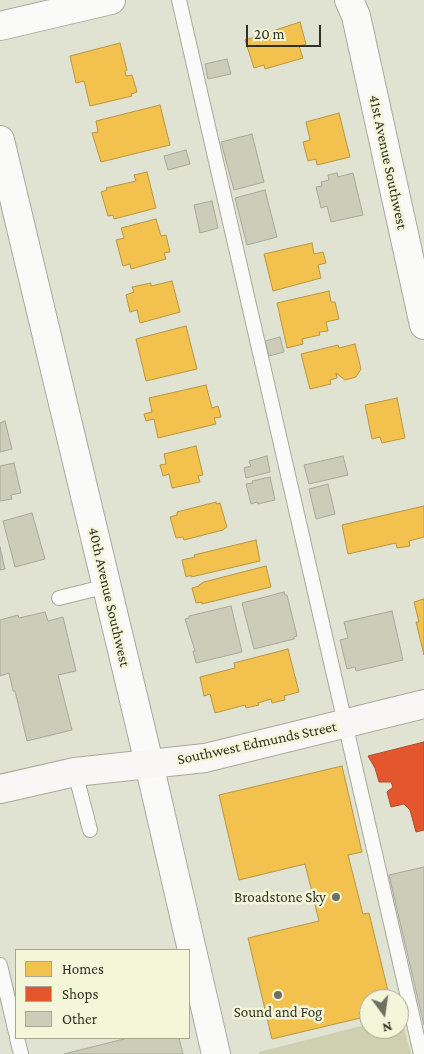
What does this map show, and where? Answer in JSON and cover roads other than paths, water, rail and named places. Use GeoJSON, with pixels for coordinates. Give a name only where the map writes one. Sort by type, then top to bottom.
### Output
{"type":"FeatureCollection","features":[{"type":"Feature","properties":{"kind":"street"},"geometry":{"type":"LineString","coordinates":[[0,26],[111,0]]}},
{"type":"Feature","properties":{"kind":"street","name":"41st Avenue Southwest"},"geometry":{"type":"LineString","coordinates":[[349,0],[356,16],[424,324]]}},
{"type":"Feature","properties":{"kind":"street","name":"40th Avenue Southwest"},"geometry":{"type":"LineString","coordinates":[[0,140],[107,586],[216,1054]]}},
{"type":"Feature","properties":{"kind":"street","name":"Southwest Edmunds Street"},"geometry":{"type":"LineString","coordinates":[[0,789],[75,772],[205,758],[424,704]]}},
{"type":"Feature","properties":{"kind":"lane"},"geometry":{"type":"LineString","coordinates":[[179,0],[421,1054]]}},
{"type":"Feature","properties":{"kind":"lane"},"geometry":{"type":"LineString","coordinates":[[59,598],[107,586]]}},
{"type":"Feature","properties":{"kind":"lane"},"geometry":{"type":"LineString","coordinates":[[75,772],[90,830]]}},
{"type":"Feature","properties":{"kind":"lane"},"geometry":{"type":"LineString","coordinates":[[0,965],[15,1029]]}},
{"type":"Feature","properties":{"kind":"lane"},"geometry":{"type":"LineString","coordinates":[[17,1039],[21,1054]]}},
{"type":"Feature","properties":{"kind":"place","name":"Broadstone Sky"},"geometry":{"type":"Point","coordinates":[336,897]}},
{"type":"Feature","properties":{"kind":"place","name":"Sound and Fog"},"geometry":{"type":"Point","coordinates":[278,995]}}]}
